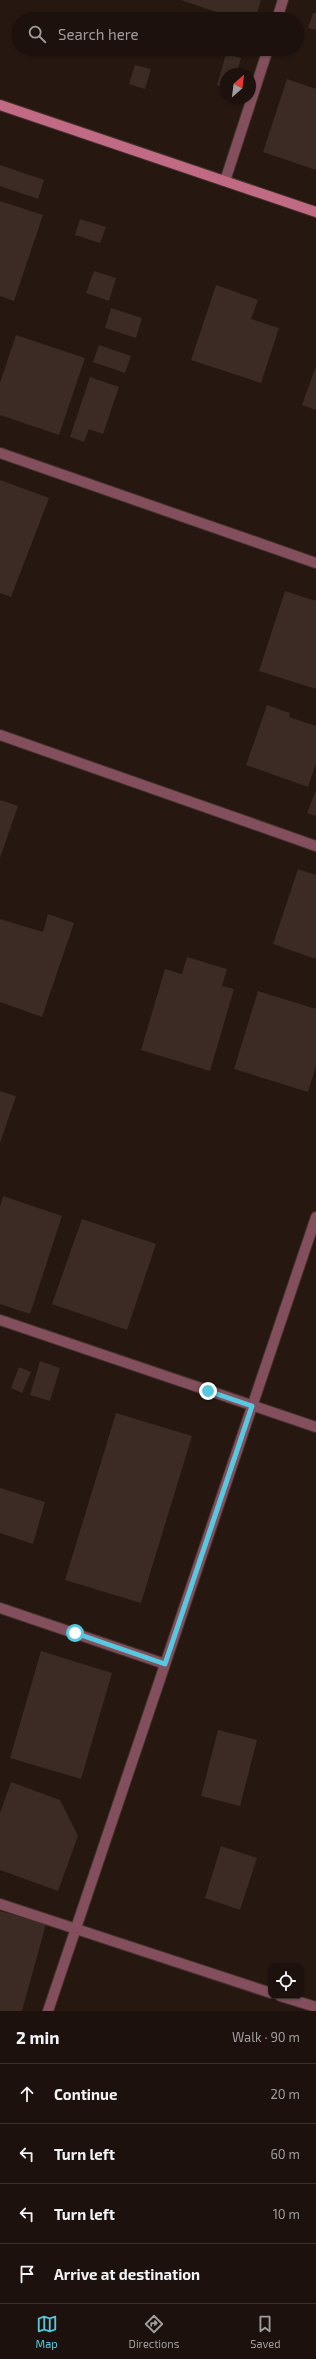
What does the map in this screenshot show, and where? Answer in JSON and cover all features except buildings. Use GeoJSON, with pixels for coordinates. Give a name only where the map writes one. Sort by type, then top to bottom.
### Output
{"type":"FeatureCollection","features":[{"type":"Feature","properties":{"kind":"street"},"geometry":{"type":"LineString","coordinates":[[279,12],[283,0]]}},
{"type":"Feature","properties":{"kind":"street"},"geometry":{"type":"LineString","coordinates":[[225,182],[266,56]]}},
{"type":"Feature","properties":{"kind":"street"},"geometry":{"type":"LineString","coordinates":[[0,105],[316,212]]}},
{"type":"Feature","properties":{"kind":"street"},"geometry":{"type":"LineString","coordinates":[[0,453],[316,563]]}},
{"type":"Feature","properties":{"kind":"street"},"geometry":{"type":"LineString","coordinates":[[0,735],[316,846]]}},
{"type":"Feature","properties":{"kind":"street"},"geometry":{"type":"LineString","coordinates":[[48,2011],[316,1217]]}},
{"type":"Feature","properties":{"kind":"street"},"geometry":{"type":"LineString","coordinates":[[0,1320],[316,1427]]}},
{"type":"Feature","properties":{"kind":"street"},"geometry":{"type":"LineString","coordinates":[[0,1608],[165,1664]]}},
{"type":"Feature","properties":{"kind":"street"},"geometry":{"type":"LineString","coordinates":[[0,1904],[75,1931],[268,1992]]}},
{"type":"Feature","properties":{"kind":"street"},"geometry":{"type":"LineString","coordinates":[[289,1999],[316,2008]]}},
{"type":"Feature","properties":{"kind":"route"},"geometry":{"type":"LineString","coordinates":[[75,1633],[165,1664],[252,1406],[208,1391]]}}]}
